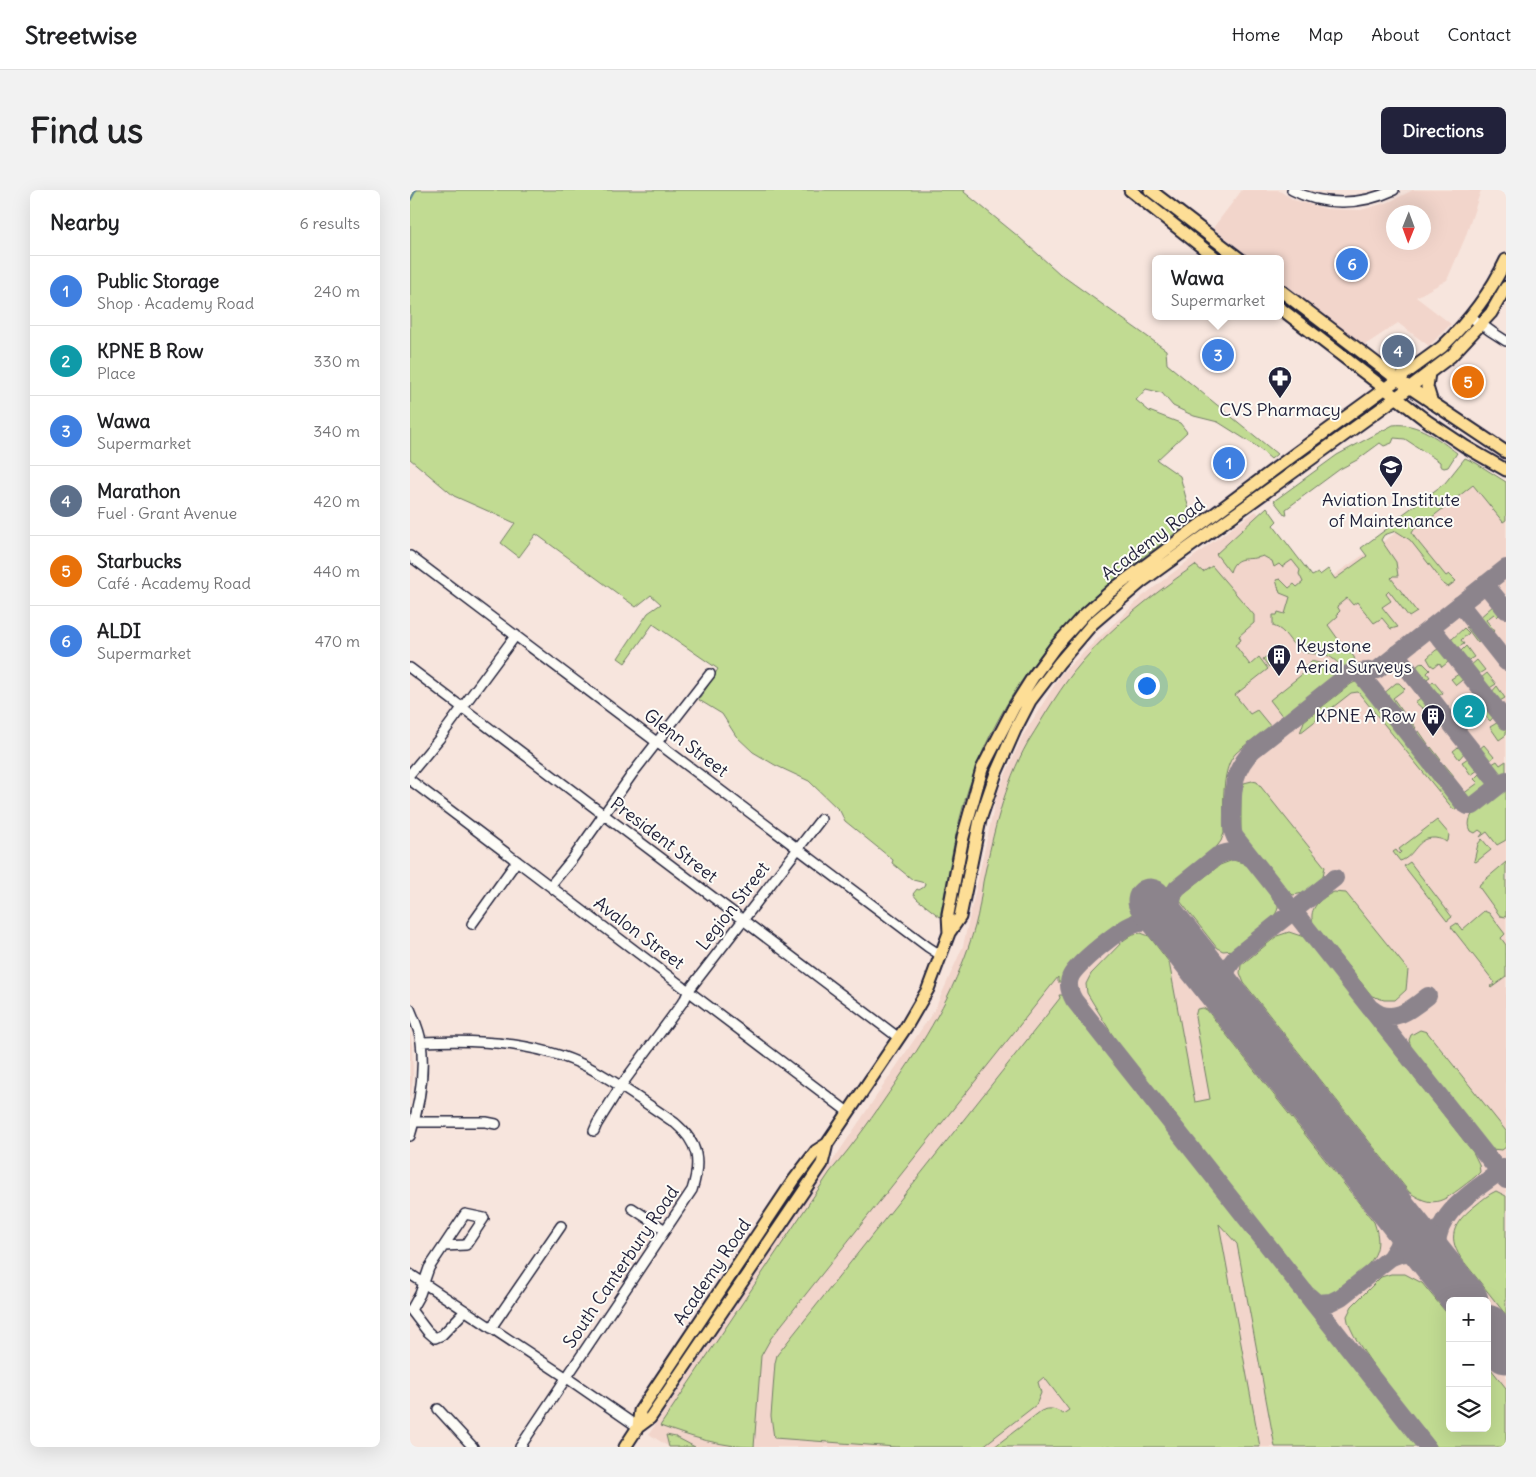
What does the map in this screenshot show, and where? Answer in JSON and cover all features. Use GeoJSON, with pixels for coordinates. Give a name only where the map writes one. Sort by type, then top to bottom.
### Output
{"type":"FeatureCollection","features":[{"type":"Feature","properties":{"kind":"main road"},"geometry":{"type":"LineString","coordinates":[[1130,190],[1212,255]]}},
{"type":"Feature","properties":{"kind":"main road"},"geometry":{"type":"LineString","coordinates":[[1150,190],[1235,255]]}},
{"type":"Feature","properties":{"kind":"main road","name":"Academy Road"},"geometry":{"type":"LineString","coordinates":[[625,1447],[638,1427],[650,1418],[822,1164],[828,1144],[899,1038],[928,989],[942,956],[949,933],[960,917],[976,839],[987,798],[1005,751],[1030,701],[1093,623],[1295,454],[1442,347],[1471,317],[1492,287],[1506,260]]}},
{"type":"Feature","properties":{"kind":"main road","name":"Academy Road"},"geometry":{"type":"LineString","coordinates":[[1196,535],[1429,373],[1460,347],[1491,313],[1506,287]]}},
{"type":"Feature","properties":{"kind":"main road"},"geometry":{"type":"LineString","coordinates":[[1284,293],[1397,379],[1506,452]]}},
{"type":"Feature","properties":{"kind":"main road"},"geometry":{"type":"LineString","coordinates":[[1284,311],[1446,434],[1506,470]]}},
{"type":"Feature","properties":{"kind":"main road"},"geometry":{"type":"LineString","coordinates":[[1429,373],[1427,387],[1432,402]]}},
{"type":"Feature","properties":{"kind":"street"},"geometry":{"type":"LineString","coordinates":[[1292,190],[1322,201],[1342,203],[1375,198],[1394,190]]}},
{"type":"Feature","properties":{"kind":"street"},"geometry":{"type":"LineString","coordinates":[[1471,317],[1506,341]]}},
{"type":"Feature","properties":{"kind":"street","name":"Glenn Street"},"geometry":{"type":"LineString","coordinates":[[410,556],[942,956]]}},
{"type":"Feature","properties":{"kind":"street"},"geometry":{"type":"LineString","coordinates":[[410,774],[439,740],[516,635]]}},
{"type":"Feature","properties":{"kind":"street","name":"President Street"},"geometry":{"type":"LineString","coordinates":[[410,668],[899,1038]]}},
{"type":"Feature","properties":{"kind":"street"},"geometry":{"type":"LineString","coordinates":[[550,886],[710,674]]}},
{"type":"Feature","properties":{"kind":"street","name":"Avalon Street"},"geometry":{"type":"LineString","coordinates":[[410,780],[848,1112]]}},
{"type":"Feature","properties":{"kind":"street","name":"Legion Street"},"geometry":{"type":"LineString","coordinates":[[594,1131],[620,1087],[685,999],[688,990],[743,919],[748,916],[798,848],[822,820]]}},
{"type":"Feature","properties":{"kind":"street"},"geometry":{"type":"LineString","coordinates":[[472,924],[517,861]]}},
{"type":"Feature","properties":{"kind":"street"},"geometry":{"type":"LineString","coordinates":[[410,1009],[421,1042],[420,1089],[410,1136]]}},
{"type":"Feature","properties":{"kind":"street","name":"South Canterbury Road"},"geometry":{"type":"LineString","coordinates":[[421,1042],[476,1040],[529,1048],[575,1062],[598,1072],[685,1131],[693,1143],[698,1158],[697,1174],[692,1190],[520,1447]]}},
{"type":"Feature","properties":{"kind":"street"},"geometry":{"type":"LineString","coordinates":[[414,1122],[486,1122],[496,1124]]}},
{"type":"Feature","properties":{"kind":"street"},"geometry":{"type":"LineString","coordinates":[[632,1208],[665,1230]]}},
{"type":"Feature","properties":{"kind":"street"},"geometry":{"type":"LineString","coordinates":[[444,1246],[466,1245],[484,1218],[465,1214],[429,1268],[420,1294],[411,1310],[427,1331],[435,1338],[442,1335],[465,1311]]}},
{"type":"Feature","properties":{"kind":"street"},"geometry":{"type":"LineString","coordinates":[[491,1328],[561,1226]]}},
{"type":"Feature","properties":{"kind":"street"},"geometry":{"type":"LineString","coordinates":[[410,1274],[638,1427]]}},
{"type":"Feature","properties":{"kind":"street"},"geometry":{"type":"LineString","coordinates":[[438,1409],[473,1447]]}},
{"type":"Feature","properties":{"kind":"shaded area"},"geometry":{"type":"Polygon","coordinates":[[[1242,190],[1278,190],[1294,200],[1327,209],[1361,210],[1389,202],[1413,190],[1481,190],[1465,238],[1447,280],[1416,297],[1451,324],[1429,346],[1398,323],[1362,347],[1284,283],[1284,255],[1247,255],[1213,228],[1242,190]]]}},
{"type":"Feature","properties":{"kind":"shaded area"},"geometry":{"type":"Polygon","coordinates":[[[1476,463],[1506,482],[1506,1447],[669,1447],[649,1434],[935,1009],[963,946],[997,794],[1022,737],[1062,673],[1143,596],[1256,511],[1318,586],[1394,534],[1397,522],[1476,463]]]}},
{"type":"Feature","properties":{"kind":"shaded area"},"geometry":{"type":"Polygon","coordinates":[[[410,1033],[413,1079],[410,1101],[410,1033]]]}},
{"type":"Feature","properties":{"kind":"green space"},"geometry":{"type":"Polygon","coordinates":[[[410,190],[965,190],[964,192],[1019,237],[1060,274],[1166,350],[1167,364],[1277,454],[1271,459],[1256,446],[1218,422],[1194,416],[1173,406],[1162,393],[1146,389],[1136,400],[1149,411],[1180,423],[1187,432],[1157,460],[1180,476],[1192,520],[1096,595],[1055,637],[1020,683],[991,733],[969,787],[956,835],[940,917],[913,894],[917,889],[919,890],[924,887],[925,883],[913,880],[892,863],[893,860],[845,821],[840,811],[809,781],[753,752],[736,736],[722,714],[699,700],[718,669],[653,624],[625,663],[618,658],[648,613],[661,604],[651,595],[636,607],[536,534],[519,557],[501,543],[515,523],[454,496],[410,459],[410,190]]]}},
{"type":"Feature","properties":{"kind":"green space"},"geometry":{"type":"Polygon","coordinates":[[[1393,425],[1411,426],[1419,429],[1435,437],[1457,453],[1448,467],[1444,468],[1440,466],[1440,462],[1405,439],[1394,438],[1392,443],[1384,446],[1380,443],[1357,460],[1340,469],[1286,509],[1287,515],[1274,501],[1337,455],[1393,425]]]}},
{"type":"Feature","properties":{"kind":"green space"},"geometry":{"type":"Polygon","coordinates":[[[1465,458],[1506,482],[1506,520],[1503,522],[1473,485],[1415,528],[1412,533],[1415,538],[1446,576],[1449,574],[1456,581],[1448,587],[1441,582],[1410,540],[1396,531],[1384,535],[1381,540],[1396,562],[1398,576],[1391,578],[1417,612],[1409,617],[1389,591],[1386,594],[1391,601],[1382,607],[1398,627],[1391,629],[1382,618],[1374,623],[1357,602],[1353,605],[1347,598],[1337,606],[1340,611],[1337,614],[1338,616],[1328,625],[1343,646],[1339,649],[1340,651],[1346,647],[1354,657],[1355,661],[1347,667],[1326,655],[1302,652],[1281,630],[1273,626],[1273,615],[1277,615],[1278,612],[1285,614],[1290,597],[1280,593],[1276,580],[1280,579],[1289,588],[1294,584],[1297,587],[1303,582],[1299,574],[1300,570],[1292,560],[1282,567],[1279,564],[1274,567],[1272,561],[1263,556],[1243,559],[1236,562],[1230,572],[1216,554],[1267,507],[1277,521],[1273,525],[1312,576],[1318,573],[1320,575],[1328,569],[1335,579],[1367,556],[1361,548],[1445,483],[1465,458]]]}},
{"type":"Feature","properties":{"kind":"green space"},"geometry":{"type":"Polygon","coordinates":[[[1195,565],[1203,572],[1212,566],[1254,615],[1254,623],[1239,636],[1241,640],[1235,645],[1250,665],[1259,657],[1268,669],[1235,695],[1250,714],[1257,710],[1271,727],[1240,749],[1231,760],[1227,769],[1224,791],[1224,833],[1221,841],[1215,849],[1071,963],[1062,982],[1058,982],[1058,977],[771,1338],[761,1356],[754,1447],[718,1443],[660,1426],[830,1172],[857,1139],[897,1081],[921,1044],[942,1006],[961,967],[975,926],[991,846],[1000,810],[1012,775],[1028,742],[1047,711],[1074,671],[1107,635],[1150,598],[1195,565]]]}},
{"type":"Feature","properties":{"kind":"green space"},"geometry":{"type":"Polygon","coordinates":[[[1494,605],[1501,613],[1497,617],[1494,614],[1486,620],[1495,631],[1489,633],[1478,619],[1494,605]]]}},
{"type":"Feature","properties":{"kind":"green space"},"geometry":{"type":"Polygon","coordinates":[[[1466,627],[1475,629],[1481,638],[1478,643],[1466,627]]]}},
{"type":"Feature","properties":{"kind":"green space"},"geometry":{"type":"Polygon","coordinates":[[[1464,628],[1469,633],[1461,640],[1464,644],[1455,649],[1451,645],[1451,640],[1464,628]]]}},
{"type":"Feature","properties":{"kind":"green space"},"geometry":{"type":"Polygon","coordinates":[[[1466,646],[1474,657],[1465,662],[1458,654],[1466,646]]]}},
{"type":"Feature","properties":{"kind":"green space"},"geometry":{"type":"Polygon","coordinates":[[[1278,648],[1283,655],[1269,667],[1263,659],[1278,648]]]}},
{"type":"Feature","properties":{"kind":"green space"},"geometry":{"type":"Polygon","coordinates":[[[1441,649],[1447,652],[1452,659],[1442,667],[1439,663],[1434,667],[1427,658],[1436,650],[1441,649]]]}},
{"type":"Feature","properties":{"kind":"green space"},"geometry":{"type":"Polygon","coordinates":[[[1477,660],[1485,670],[1474,675],[1469,667],[1477,660]]]}},
{"type":"Feature","properties":{"kind":"green space"},"geometry":{"type":"Polygon","coordinates":[[[1311,661],[1331,666],[1335,672],[1334,677],[1283,717],[1270,700],[1305,672],[1300,666],[1309,666],[1311,661]]]}},
{"type":"Feature","properties":{"kind":"green space"},"geometry":{"type":"Polygon","coordinates":[[[1422,662],[1430,670],[1427,673],[1430,677],[1423,681],[1416,672],[1417,666],[1422,662]]]}},
{"type":"Feature","properties":{"kind":"green space"},"geometry":{"type":"Polygon","coordinates":[[[1462,672],[1466,677],[1456,685],[1451,679],[1462,672]]]}},
{"type":"Feature","properties":{"kind":"green space"},"geometry":{"type":"Polygon","coordinates":[[[1487,673],[1496,684],[1488,689],[1480,681],[1487,673]]]}},
{"type":"Feature","properties":{"kind":"green space"},"geometry":{"type":"Polygon","coordinates":[[[1433,681],[1443,693],[1437,697],[1432,694],[1428,687],[1433,681]]]}},
{"type":"Feature","properties":{"kind":"green space"},"geometry":{"type":"Polygon","coordinates":[[[1355,682],[1362,684],[1374,698],[1457,804],[1456,810],[1453,809],[1358,692],[1351,693],[1300,733],[1304,721],[1355,682]]]}},
{"type":"Feature","properties":{"kind":"green space"},"geometry":{"type":"Polygon","coordinates":[[[1396,683],[1399,683],[1405,689],[1393,698],[1403,712],[1398,714],[1383,699],[1382,695],[1396,683]]]}},
{"type":"Feature","properties":{"kind":"green space"},"geometry":{"type":"Polygon","coordinates":[[[1497,686],[1505,698],[1498,702],[1490,694],[1497,686]]]}},
{"type":"Feature","properties":{"kind":"green space"},"geometry":{"type":"Polygon","coordinates":[[[1481,696],[1496,714],[1490,721],[1475,704],[1481,700],[1479,698],[1481,696]]]}},
{"type":"Feature","properties":{"kind":"green space"},"geometry":{"type":"Polygon","coordinates":[[[1422,697],[1426,698],[1428,703],[1423,709],[1415,702],[1422,697]]]}},
{"type":"Feature","properties":{"kind":"green space"},"geometry":{"type":"Polygon","coordinates":[[[1433,709],[1439,715],[1430,722],[1425,713],[1433,709]]]}},
{"type":"Feature","properties":{"kind":"green space"},"geometry":{"type":"Polygon","coordinates":[[[1406,715],[1416,728],[1413,730],[1408,730],[1402,722],[1406,715]]]}},
{"type":"Feature","properties":{"kind":"green space"},"geometry":{"type":"Polygon","coordinates":[[[1500,721],[1506,727],[1506,735],[1499,740],[1490,727],[1500,721]]]}},
{"type":"Feature","properties":{"kind":"green space"},"geometry":{"type":"Polygon","coordinates":[[[1419,731],[1428,744],[1425,746],[1421,745],[1415,738],[1415,734],[1419,731]]]}},
{"type":"Feature","properties":{"kind":"green space"},"geometry":{"type":"Polygon","coordinates":[[[1462,744],[1466,751],[1459,759],[1453,751],[1462,744]]]}},
{"type":"Feature","properties":{"kind":"green space"},"geometry":{"type":"Polygon","coordinates":[[[1484,745],[1494,757],[1489,761],[1485,760],[1479,753],[1479,749],[1484,745]]]}},
{"type":"Feature","properties":{"kind":"green space"},"geometry":{"type":"Polygon","coordinates":[[[1431,747],[1441,760],[1438,762],[1434,762],[1427,754],[1431,747]]]}},
{"type":"Feature","properties":{"kind":"green space"},"geometry":{"type":"Polygon","coordinates":[[[1472,757],[1479,767],[1471,775],[1462,762],[1472,757]]]}},
{"type":"Feature","properties":{"kind":"green space"},"geometry":{"type":"Polygon","coordinates":[[[1497,761],[1500,765],[1506,761],[1506,776],[1498,776],[1491,768],[1492,764],[1497,761]]]}},
{"type":"Feature","properties":{"kind":"green space"},"geometry":{"type":"Polygon","coordinates":[[[1444,764],[1454,776],[1451,778],[1446,778],[1440,770],[1440,767],[1444,764]]]}},
{"type":"Feature","properties":{"kind":"green space"},"geometry":{"type":"Polygon","coordinates":[[[1484,773],[1489,780],[1488,790],[1474,801],[1464,801],[1463,794],[1478,783],[1474,779],[1479,774],[1484,773]]]}},
{"type":"Feature","properties":{"kind":"green space"},"geometry":{"type":"Polygon","coordinates":[[[1257,782],[1325,867],[1322,880],[1304,893],[1293,895],[1287,890],[1241,832],[1241,791],[1244,783],[1257,782]]]}},
{"type":"Feature","properties":{"kind":"green space"},"geometry":{"type":"Polygon","coordinates":[[[1506,785],[1506,840],[1497,845],[1487,832],[1480,837],[1483,833],[1479,830],[1475,833],[1471,831],[1469,824],[1474,811],[1506,785]]]}},
{"type":"Feature","properties":{"kind":"green space"},"geometry":{"type":"Polygon","coordinates":[[[1437,820],[1449,834],[1448,841],[1435,838],[1424,841],[1409,856],[1400,861],[1393,852],[1396,850],[1399,854],[1401,852],[1399,849],[1437,820]]]}},
{"type":"Feature","properties":{"kind":"green space"},"geometry":{"type":"Polygon","coordinates":[[[1482,839],[1491,850],[1476,862],[1474,861],[1478,844],[1482,839]]]}},
{"type":"Feature","properties":{"kind":"green space"},"geometry":{"type":"Polygon","coordinates":[[[1233,860],[1249,867],[1270,891],[1278,904],[1274,916],[1254,935],[1234,950],[1223,951],[1217,948],[1180,901],[1179,897],[1220,865],[1233,860]]]}},
{"type":"Feature","properties":{"kind":"green space"},"geometry":{"type":"Polygon","coordinates":[[[1410,862],[1452,917],[1447,921],[1404,866],[1410,862]]]}},
{"type":"Feature","properties":{"kind":"green space"},"geometry":{"type":"Polygon","coordinates":[[[1506,862],[1506,917],[1500,916],[1479,887],[1480,884],[1506,862]]]}},
{"type":"Feature","properties":{"kind":"green space"},"geometry":{"type":"Polygon","coordinates":[[[1334,892],[1346,893],[1408,970],[1406,990],[1395,1000],[1384,1000],[1372,996],[1313,923],[1312,913],[1314,908],[1325,897],[1334,892]]]}},
{"type":"Feature","properties":{"kind":"green space"},"geometry":{"type":"Polygon","coordinates":[[[1484,911],[1489,913],[1505,934],[1501,938],[1506,945],[1506,977],[1491,988],[1495,983],[1451,927],[1457,923],[1462,930],[1484,911]]]}},
{"type":"Feature","properties":{"kind":"green space"},"geometry":{"type":"Polygon","coordinates":[[[1289,932],[1304,937],[1473,1152],[1479,1164],[1480,1172],[1448,1197],[1436,1202],[1430,1202],[1409,1192],[1244,983],[1240,973],[1241,965],[1277,936],[1289,932]]]}},
{"type":"Feature","properties":{"kind":"green space"},"geometry":{"type":"Polygon","coordinates":[[[1141,933],[1149,936],[1169,962],[1195,1102],[1210,1099],[1195,1017],[1197,1009],[1203,1008],[1207,1010],[1374,1222],[1378,1240],[1372,1260],[1331,1295],[1324,1297],[1314,1292],[1116,1041],[1087,993],[1086,984],[1091,974],[1124,940],[1133,934],[1141,933]]]}},
{"type":"Feature","properties":{"kind":"green space"},"geometry":{"type":"Polygon","coordinates":[[[1059,995],[1063,995],[1068,1005],[1417,1447],[1275,1447],[1237,1244],[1219,1224],[1260,1447],[994,1447],[1041,1411],[1053,1409],[1063,1414],[1069,1410],[1044,1377],[1038,1382],[1041,1393],[1036,1405],[982,1447],[895,1447],[774,1438],[771,1416],[777,1355],[1042,1021],[1060,998],[1059,995]]]}},
{"type":"Feature","properties":{"kind":"green space"},"geometry":{"type":"Polygon","coordinates":[[[1420,1030],[1427,1032],[1506,1131],[1506,1147],[1502,1150],[1491,1149],[1411,1047],[1409,1040],[1411,1035],[1420,1030]]]}},
{"type":"Feature","properties":{"kind":"green space"},"geometry":{"type":"Polygon","coordinates":[[[1496,1191],[1506,1196],[1506,1315],[1461,1258],[1454,1242],[1455,1228],[1463,1216],[1496,1191]]]}},
{"type":"Feature","properties":{"kind":"green space"},"geometry":{"type":"Polygon","coordinates":[[[1391,1274],[1405,1274],[1422,1283],[1446,1312],[1446,1432],[1491,1432],[1491,1369],[1506,1388],[1506,1447],[1437,1447],[1400,1402],[1359,1344],[1350,1328],[1347,1316],[1352,1306],[1381,1277],[1391,1274]]]}},
{"type":"Feature","properties":{"kind":"green space"},"geometry":{"type":"Polygon","coordinates":[[[666,1435],[676,1437],[695,1447],[669,1447],[666,1435]]]}},
{"type":"Feature","properties":{"kind":"waterway"},"geometry":{"type":"LineString","coordinates":[[410,201],[416,190]]}},
{"type":"Feature","properties":{"kind":"taxiway"},"geometry":{"type":"LineString","coordinates":[[1506,568],[1377,670],[1350,673],[1253,750],[1241,765],[1235,779],[1232,823],[1235,837],[1506,1180]]}},
{"type":"Feature","properties":{"kind":"taxiway"},"geometry":{"type":"LineString","coordinates":[[1485,584],[1506,610]]}},
{"type":"Feature","properties":{"kind":"taxiway"},"geometry":{"type":"LineString","coordinates":[[1460,604],[1506,662]]}},
{"type":"Feature","properties":{"kind":"taxiway"},"geometry":{"type":"LineString","coordinates":[[1431,627],[1506,721]]}},
{"type":"Feature","properties":{"kind":"taxiway"},"geometry":{"type":"LineString","coordinates":[[1396,654],[1499,785]]}},
{"type":"Feature","properties":{"kind":"taxiway"},"geometry":{"type":"LineString","coordinates":[[1355,672],[1362,676],[1463,803],[1473,806],[1506,780]]}},
{"type":"Feature","properties":{"kind":"taxiway"},"geometry":{"type":"LineString","coordinates":[[1252,859],[1244,854],[1235,852],[1217,856],[1177,888],[1167,922],[1140,922],[1121,931],[1080,964],[1070,978],[1069,989],[1074,1000],[1427,1447]]}},
{"type":"Feature","properties":{"kind":"taxiway"},"geometry":{"type":"LineString","coordinates":[[1246,1022],[1229,997],[1226,989],[1226,973],[1230,964],[1238,955],[1335,878]]}},
{"type":"Feature","properties":{"kind":"taxiway"},"geometry":{"type":"LineString","coordinates":[[1372,1009],[1379,1014],[1394,1016],[1409,1010],[1428,996]]}},
{"type":"Feature","properties":{"kind":"taxiway"},"geometry":{"type":"LineString","coordinates":[[1453,1284],[1439,1256],[1437,1241],[1441,1228],[1448,1215],[1458,1204],[1506,1167]]}},
{"type":"Feature","properties":{"kind":"taxiway"},"geometry":{"type":"LineString","coordinates":[[1309,1296],[1317,1303],[1331,1302],[1341,1297],[1390,1258],[1397,1247],[1401,1228],[1393,1210]]}},
{"type":"Feature","properties":{"kind":"taxiway"},"geometry":{"type":"LineString","coordinates":[[1390,1258],[1396,1255],[1413,1253],[1436,1262]]}},
{"type":"Feature","properties":{"kind":"runway"},"geometry":{"type":"LineString","coordinates":[[1150,901],[1463,1297]]}},
{"type":"Feature","properties":{"kind":"runway"},"geometry":{"type":"LineString","coordinates":[[1491,1332],[1506,1351]]}},
{"type":"Feature","properties":{"kind":"place","name":"ALDI"},"geometry":{"type":"Point","coordinates":[1352,264]}},
{"type":"Feature","properties":{"kind":"place","name":"Marathon"},"geometry":{"type":"Point","coordinates":[1398,351]}},
{"type":"Feature","properties":{"kind":"place","name":"Wawa"},"geometry":{"type":"Point","coordinates":[1218,355]}},
{"type":"Feature","properties":{"kind":"place","name":"Starbucks"},"geometry":{"type":"Point","coordinates":[1468,382]}},
{"type":"Feature","properties":{"kind":"place","name":"CVS Pharmacy"},"geometry":{"type":"Point","coordinates":[1280,399]}},
{"type":"Feature","properties":{"kind":"place","name":"Public Storage"},"geometry":{"type":"Point","coordinates":[1229,463]}},
{"type":"Feature","properties":{"kind":"place","name":"Aviation Institute of Maintenance"},"geometry":{"type":"Point","coordinates":[1391,488]}},
{"type":"Feature","properties":{"kind":"place","name":"Keystone Aerial Surveys"},"geometry":{"type":"Point","coordinates":[1279,677]}},
{"type":"Feature","properties":{"kind":"place","name":"KPNE B Row"},"geometry":{"type":"Point","coordinates":[1469,711]}},
{"type":"Feature","properties":{"kind":"place","name":"KPNE A Row"},"geometry":{"type":"Point","coordinates":[1433,737]}}]}
